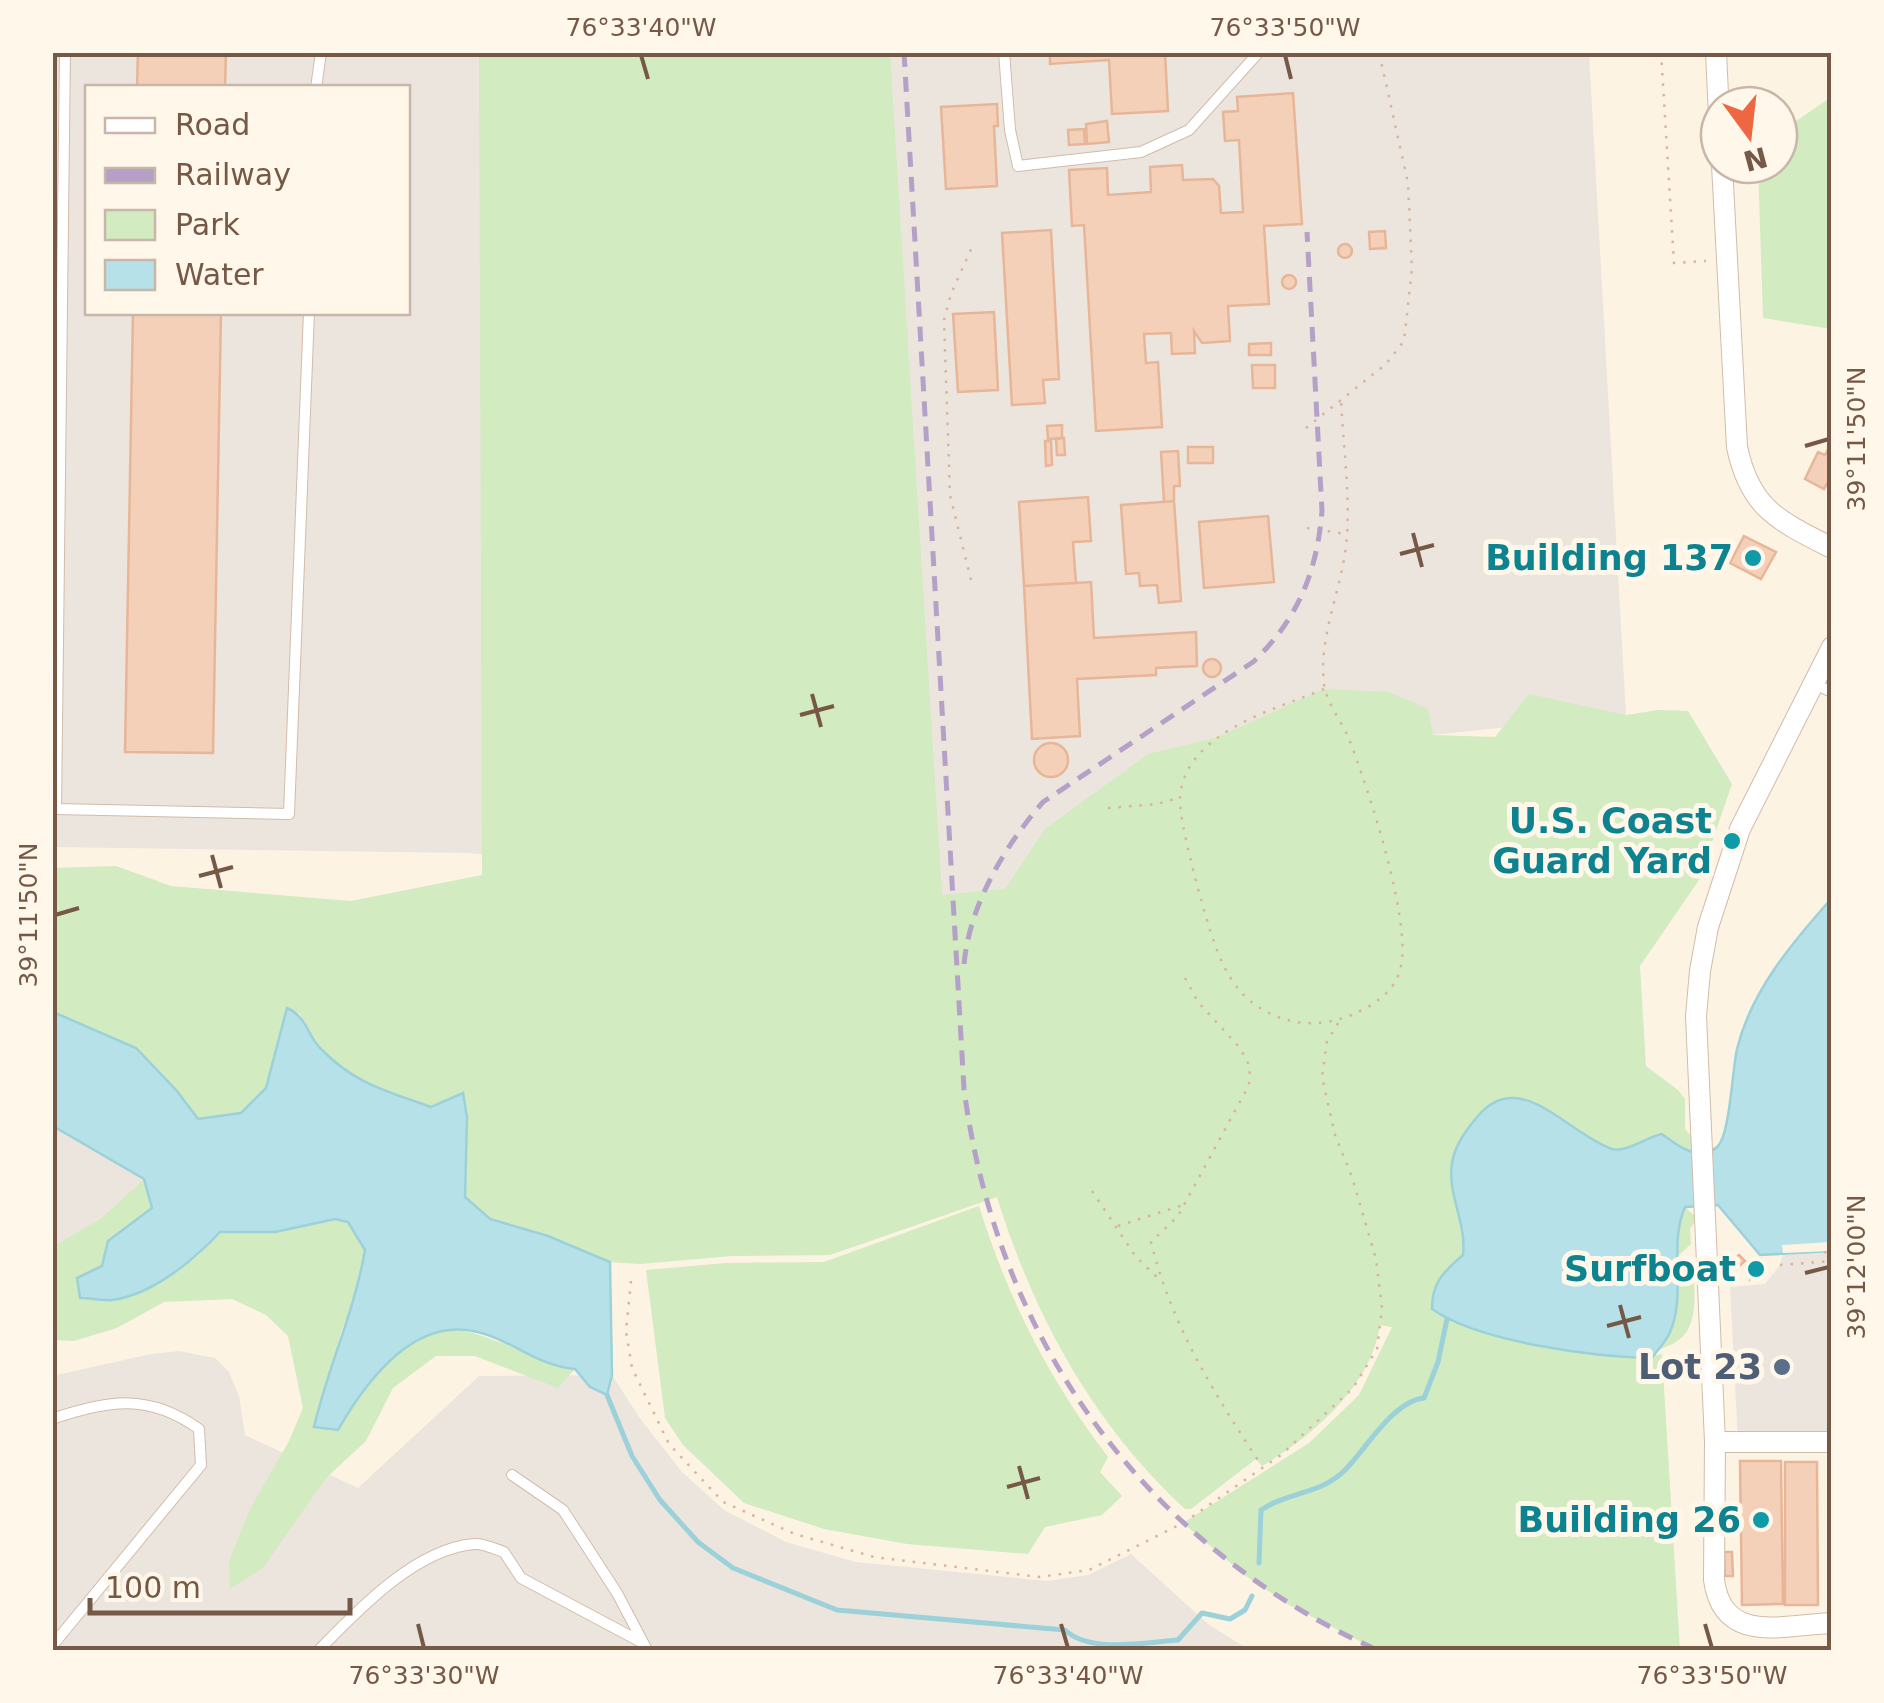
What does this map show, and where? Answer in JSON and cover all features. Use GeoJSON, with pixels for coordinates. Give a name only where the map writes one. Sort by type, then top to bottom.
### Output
{"type":"FeatureCollection","features":[{"type":"Feature","properties":{"kind":"street"},"geometry":{"type":"LineString","coordinates":[[1716,52],[1718,85]]}},
{"type":"Feature","properties":{"kind":"street"},"geometry":{"type":"LineString","coordinates":[[1723,185],[1737,446],[1742,467],[1760,504],[1780,521],[1832,548]]}},
{"type":"Feature","properties":{"kind":"street"},"geometry":{"type":"LineString","coordinates":[[1832,647],[1822,688],[1740,829],[1708,927],[1696,1016],[1715,1442],[1716,1598],[1735,1622],[1750,1626],[1832,1624]]}},
{"type":"Feature","properties":{"kind":"street"},"geometry":{"type":"LineString","coordinates":[[1715,1442],[1832,1442]]}},
{"type":"Feature","properties":{"kind":"lane"},"geometry":{"type":"LineString","coordinates":[[65,52],[56,809],[289,814],[309,315]]}},
{"type":"Feature","properties":{"kind":"lane"},"geometry":{"type":"LineString","coordinates":[[316,85],[321,52]]}},
{"type":"Feature","properties":{"kind":"lane"},"geometry":{"type":"LineString","coordinates":[[1004,52],[1010,130],[1018,166],[1141,152],[1173,138],[1189,130],[1259,52]]}},
{"type":"Feature","properties":{"kind":"lane"},"geometry":{"type":"LineString","coordinates":[[52,1419],[106,1403],[174,1411],[199,1430],[202,1465],[52,1646]]}},
{"type":"Feature","properties":{"kind":"lane"},"geometry":{"type":"LineString","coordinates":[[512,1475],[563,1510],[645,1647]]}},
{"type":"Feature","properties":{"kind":"lane"},"geometry":{"type":"LineString","coordinates":[[319,1650],[372,1596],[401,1575],[444,1553],[476,1544],[504,1552],[521,1578],[645,1647]]}},
{"type":"Feature","properties":{"kind":"path"},"geometry":{"type":"LineString","coordinates":[[1306,428],[1386,364],[1404,341],[1411,300],[1408,184],[1379,52]]}},
{"type":"Feature","properties":{"kind":"path"},"geometry":{"type":"LineString","coordinates":[[1662,52],[1674,263],[1727,260]]}},
{"type":"Feature","properties":{"kind":"path"},"geometry":{"type":"LineString","coordinates":[[971,580],[950,495],[944,320],[972,247]]}},
{"type":"Feature","properties":{"kind":"path"},"geometry":{"type":"LineString","coordinates":[[1324,688],[1216,738],[1188,774],[1180,797],[1205,914],[1221,965],[1234,987],[1267,1012],[1304,1024],[1340,1020],[1366,1009],[1388,992],[1401,968],[1402,930],[1371,804],[1350,742],[1324,688],[1324,656],[1347,535],[1341,400]]}},
{"type":"Feature","properties":{"kind":"path"},"geometry":{"type":"LineString","coordinates":[[1307,528],[1347,535]]}},
{"type":"Feature","properties":{"kind":"path"},"geometry":{"type":"LineString","coordinates":[[1108,808],[1157,804],[1180,797]]}},
{"type":"Feature","properties":{"kind":"path"},"geometry":{"type":"LineString","coordinates":[[1184,978],[1198,1002],[1240,1048],[1250,1067],[1249,1084],[1186,1204],[1151,1242],[1161,1281],[1191,1354],[1262,1466]]}},
{"type":"Feature","properties":{"kind":"path"},"geometry":{"type":"LineString","coordinates":[[631,1281],[626,1331],[632,1368],[669,1444],[723,1502],[795,1534],[874,1558],[1040,1577],[1089,1570],[1183,1522],[1282,1455],[1354,1388],[1377,1348],[1382,1308],[1376,1259],[1335,1135],[1322,1077],[1327,1040],[1340,1020]]}},
{"type":"Feature","properties":{"kind":"path"},"geometry":{"type":"LineString","coordinates":[[1092,1190],[1136,1256],[1161,1281]]}},
{"type":"Feature","properties":{"kind":"path"},"geometry":{"type":"LineString","coordinates":[[1116,1226],[1186,1204]]}},
{"type":"Feature","properties":{"kind":"path"},"geometry":{"type":"LineString","coordinates":[[1824,1251],[1825,1262]]}},
{"type":"Feature","properties":{"kind":"path"},"geometry":{"type":"LineString","coordinates":[[1780,1264],[1832,1262]]}},
{"type":"Feature","properties":{"kind":"shaded area"},"geometry":{"type":"Polygon","coordinates":[[[53,53],[1589,53],[1626,715],[1432,735],[994,902],[467,853],[53,847],[53,53]]]}},
{"type":"Feature","properties":{"kind":"shaded area"},"geometry":{"type":"Polygon","coordinates":[[[52,1126],[144,1179],[100,1219],[53,1247],[52,1126]]]}},
{"type":"Feature","properties":{"kind":"shaded area","name":"Lot 23"},"geometry":{"type":"Polygon","coordinates":[[[1831,1251],[1831,1442],[1738,1442],[1730,1287],[1765,1284],[1780,1265],[1783,1253],[1831,1251]]]}},
{"type":"Feature","properties":{"kind":"shaded area"},"geometry":{"type":"Polygon","coordinates":[[[179,1351],[215,1358],[229,1372],[239,1396],[245,1435],[358,1488],[479,1376],[612,1375],[682,1472],[724,1510],[786,1542],[856,1562],[1047,1581],[1088,1575],[1131,1554],[1208,1624],[1249,1650],[53,1650],[52,1376],[179,1351]]]}},
{"type":"Feature","properties":{"kind":"green space"},"geometry":{"type":"Polygon","coordinates":[[[479,53],[890,53],[942,895],[1005,889],[1045,829],[1148,754],[1216,738],[1324,689],[1389,692],[1428,709],[1433,735],[1495,737],[1529,694],[1626,715],[1688,711],[1732,784],[1699,880],[1640,966],[1646,1066],[1685,1099],[1685,1129],[1693,1138],[1693,1153],[1662,1134],[1621,1150],[1609,1148],[1532,1100],[1678,1223],[1685,1207],[1697,1218],[1690,1229],[1691,1244],[1679,1255],[1680,1260],[1693,1260],[1691,1323],[1680,1339],[1653,1356],[1662,1354],[1680,1650],[1377,1650],[1289,1605],[1246,1576],[1183,1523],[1309,1443],[1359,1395],[1392,1327],[1380,1325],[1365,1369],[1352,1389],[1301,1440],[1262,1466],[1256,1459],[1191,1509],[1185,1509],[1122,1441],[1070,1366],[1029,1284],[997,1197],[830,1255],[610,1262],[548,1236],[490,1218],[465,1197],[467,1117],[463,1093],[431,1107],[370,1085],[326,1053],[300,1014],[287,1009],[266,1088],[241,1113],[197,1120],[136,1048],[53,1012],[52,868],[116,866],[171,886],[351,901],[482,875],[479,53]]]}},
{"type":"Feature","properties":{"kind":"green space"},"geometry":{"type":"Polygon","coordinates":[[[1831,97],[1831,329],[1763,318],[1759,185],[1799,185],[1799,119],[1831,97]]]}},
{"type":"Feature","properties":{"kind":"green space"},"geometry":{"type":"Polygon","coordinates":[[[144,1179],[152,1209],[109,1241],[102,1266],[77,1278],[198,1256],[220,1232],[275,1232],[335,1219],[348,1222],[365,1249],[359,1290],[342,1329],[315,1427],[338,1430],[392,1359],[420,1338],[443,1329],[469,1332],[547,1363],[575,1369],[558,1388],[475,1356],[436,1356],[393,1388],[366,1441],[326,1478],[263,1568],[230,1589],[229,1561],[250,1509],[303,1408],[288,1336],[266,1315],[232,1299],[164,1302],[117,1328],[74,1341],[53,1340],[52,1247],[100,1219],[144,1179]]]}},
{"type":"Feature","properties":{"kind":"green space"},"geometry":{"type":"Polygon","coordinates":[[[979,1206],[1003,1274],[1032,1338],[1108,1457],[1100,1472],[1122,1496],[1102,1515],[1045,1527],[1028,1554],[907,1544],[824,1529],[744,1503],[683,1445],[665,1418],[646,1270],[726,1263],[824,1262],[979,1206]]]}},
{"type":"Feature","properties":{"kind":"water"},"geometry":{"type":"Polygon","coordinates":[[[1831,899],[1831,1251],[1760,1255],[1718,1205],[1685,1207],[1678,1237],[1675,1317],[1668,1336],[1652,1358],[1538,1346],[1478,1330],[1432,1309],[1437,1284],[1463,1255],[1452,1163],[1462,1138],[1478,1116],[1494,1102],[1510,1098],[1544,1108],[1612,1149],[1623,1149],[1662,1134],[1696,1153],[1717,1147],[1725,1130],[1737,1049],[1752,1007],[1788,951],[1831,899]]]}},
{"type":"Feature","properties":{"kind":"water"},"geometry":{"type":"Polygon","coordinates":[[[287,1008],[299,1016],[316,1044],[334,1061],[372,1085],[431,1107],[463,1093],[467,1117],[465,1197],[490,1219],[548,1236],[610,1262],[612,1375],[607,1395],[590,1387],[575,1369],[548,1363],[499,1339],[473,1331],[451,1330],[430,1335],[393,1358],[362,1393],[338,1430],[314,1427],[365,1250],[348,1222],[335,1219],[275,1232],[220,1232],[185,1265],[157,1284],[112,1300],[80,1298],[77,1278],[102,1266],[108,1241],[152,1208],[144,1179],[53,1126],[53,1012],[136,1048],[198,1119],[241,1113],[266,1088],[287,1008]]]}},
{"type":"Feature","properties":{"kind":"pier"},"geometry":{"type":"Polygon","coordinates":[[[1831,1242],[1831,1251],[1783,1253],[1782,1245],[1831,1242]]]}},
{"type":"Feature","properties":{"kind":"building"},"geometry":{"type":"Polygon","coordinates":[[[138,52],[226,52],[225,85],[137,85],[138,52]]]}},
{"type":"Feature","properties":{"kind":"building"},"geometry":{"type":"Polygon","coordinates":[[[1050,52],[1165,52],[1168,111],[1112,114],[1109,60],[1050,64],[1050,52]]]}},
{"type":"Feature","properties":{"kind":"building"},"geometry":{"type":"Polygon","coordinates":[[[1293,93],[1302,224],[1264,226],[1269,304],[1228,306],[1230,341],[1202,343],[1194,331],[1195,353],[1172,354],[1171,333],[1144,334],[1146,363],[1158,362],[1162,427],[1096,431],[1084,225],[1072,226],[1069,170],[1107,168],[1108,195],[1151,192],[1150,167],[1182,165],[1183,180],[1213,179],[1219,186],[1221,213],[1243,212],[1239,140],[1225,141],[1223,112],[1238,111],[1237,97],[1293,93]]]}},
{"type":"Feature","properties":{"kind":"building"},"geometry":{"type":"Polygon","coordinates":[[[997,104],[997,186],[946,189],[941,107],[997,104]]]}},
{"type":"Feature","properties":{"kind":"building"},"geometry":{"type":"Polygon","coordinates":[[[1107,121],[1109,142],[1087,144],[1086,124],[1107,121]]]}},
{"type":"Feature","properties":{"kind":"building"},"geometry":{"type":"Polygon","coordinates":[[[1084,129],[1085,144],[1069,145],[1068,130],[1084,129]]]}},
{"type":"Feature","properties":{"kind":"building"},"geometry":{"type":"Polygon","coordinates":[[[1051,230],[1059,379],[1043,380],[1045,403],[1012,405],[1002,233],[1051,230]]]}},
{"type":"Feature","properties":{"kind":"building"},"geometry":{"type":"Polygon","coordinates":[[[1385,231],[1386,248],[1370,249],[1369,232],[1385,231]]]}},
{"type":"Feature","properties":{"kind":"building"},"geometry":{"type":"Polygon","coordinates":[[[1345,244],[1352,251],[1345,258],[1338,251],[1345,244]]]}},
{"type":"Feature","properties":{"kind":"building"},"geometry":{"type":"Polygon","coordinates":[[[1289,275],[1296,282],[1289,289],[1282,282],[1289,275]]]}},
{"type":"Feature","properties":{"kind":"building"},"geometry":{"type":"Polygon","coordinates":[[[994,312],[998,390],[958,392],[953,314],[994,312]]]}},
{"type":"Feature","properties":{"kind":"building"},"geometry":{"type":"Polygon","coordinates":[[[133,315],[221,315],[213,753],[125,752],[133,315]]]}},
{"type":"Feature","properties":{"kind":"building"},"geometry":{"type":"Polygon","coordinates":[[[1271,343],[1271,355],[1249,355],[1249,344],[1271,343]]]}},
{"type":"Feature","properties":{"kind":"building"},"geometry":{"type":"Polygon","coordinates":[[[1252,365],[1275,365],[1275,388],[1253,388],[1252,365]]]}},
{"type":"Feature","properties":{"kind":"building"},"geometry":{"type":"Polygon","coordinates":[[[1062,425],[1062,438],[1048,439],[1047,426],[1062,425]]]}},
{"type":"Feature","properties":{"kind":"building"},"geometry":{"type":"Polygon","coordinates":[[[1064,438],[1065,455],[1057,455],[1056,439],[1064,438]]]}},
{"type":"Feature","properties":{"kind":"building"},"geometry":{"type":"Polygon","coordinates":[[[1045,441],[1051,441],[1052,465],[1046,466],[1045,441]]]}},
{"type":"Feature","properties":{"kind":"building"},"geometry":{"type":"Polygon","coordinates":[[[1832,442],[1832,484],[1828,482],[1824,489],[1805,479],[1818,452],[1825,455],[1832,442]]]}},
{"type":"Feature","properties":{"kind":"building"},"geometry":{"type":"Polygon","coordinates":[[[1188,447],[1213,447],[1213,463],[1188,463],[1188,447]]]}},
{"type":"Feature","properties":{"kind":"building"},"geometry":{"type":"Polygon","coordinates":[[[1178,451],[1180,486],[1174,486],[1174,501],[1164,502],[1161,452],[1178,451]]]}},
{"type":"Feature","properties":{"kind":"building"},"geometry":{"type":"Polygon","coordinates":[[[1088,497],[1091,541],[1073,542],[1076,583],[1024,586],[1019,502],[1088,497]]]}},
{"type":"Feature","properties":{"kind":"building"},"geometry":{"type":"Polygon","coordinates":[[[1174,501],[1181,601],[1159,603],[1157,585],[1140,586],[1139,573],[1126,574],[1121,505],[1174,501]]]}},
{"type":"Feature","properties":{"kind":"building"},"geometry":{"type":"Polygon","coordinates":[[[1268,516],[1274,582],[1204,588],[1199,522],[1268,516]]]}},
{"type":"Feature","properties":{"kind":"building","name":"Building 137"},"geometry":{"type":"Polygon","coordinates":[[[1744,536],[1776,552],[1761,579],[1730,563],[1744,536]]]}},
{"type":"Feature","properties":{"kind":"building"},"geometry":{"type":"Polygon","coordinates":[[[1091,582],[1094,638],[1196,632],[1197,666],[1156,668],[1156,675],[1077,679],[1080,736],[1032,739],[1024,586],[1091,582]]]}},
{"type":"Feature","properties":{"kind":"building"},"geometry":{"type":"Polygon","coordinates":[[[1212,659],[1221,668],[1212,677],[1203,668],[1212,659]]]}},
{"type":"Feature","properties":{"kind":"building"},"geometry":{"type":"Polygon","coordinates":[[[1051,743],[1063,748],[1068,760],[1063,772],[1051,777],[1039,772],[1034,760],[1039,748],[1051,743]]]}},
{"type":"Feature","properties":{"kind":"building"},"geometry":{"type":"Polygon","coordinates":[[[1739,1255],[1745,1261],[1736,1269],[1730,1263],[1739,1255]]]}},
{"type":"Feature","properties":{"kind":"building","name":"Surfboat"},"geometry":{"type":"Polygon","coordinates":[[[1761,1260],[1761,1268],[1751,1278],[1755,1264],[1761,1260]]]}},
{"type":"Feature","properties":{"kind":"building","name":"Building 26"},"geometry":{"type":"Polygon","coordinates":[[[1740,1461],[1781,1461],[1783,1604],[1742,1605],[1740,1461]]]}},
{"type":"Feature","properties":{"kind":"building"},"geometry":{"type":"Polygon","coordinates":[[[1785,1462],[1817,1462],[1818,1605],[1785,1605],[1785,1462]]]}},
{"type":"Feature","properties":{"kind":"building"},"geometry":{"type":"Polygon","coordinates":[[[1724,1552],[1732,1552],[1733,1576],[1725,1576],[1724,1552]]]}},
{"type":"Feature","properties":{"kind":"waterway"},"geometry":{"type":"LineString","coordinates":[[1259,1563],[1261,1510],[1336,1478],[1391,1417],[1424,1398],[1438,1362],[1447,1319]]}},
{"type":"Feature","properties":{"kind":"waterway"},"geometry":{"type":"LineString","coordinates":[[607,1395],[632,1456],[660,1500],[698,1542],[733,1568],[837,1610],[1065,1630],[1089,1642],[1118,1645],[1178,1640],[1202,1613],[1230,1619],[1245,1610],[1252,1596]]}},
{"type":"Feature","properties":{"kind":"railway"},"geometry":{"type":"LineString","coordinates":[[904,52],[964,1089],[982,1181],[1010,1268],[1048,1350],[1096,1425],[1153,1493],[1219,1553],[1294,1606],[1377,1650]]}},
{"type":"Feature","properties":{"kind":"railway"},"geometry":{"type":"LineString","coordinates":[[964,964],[973,920],[991,877],[1043,802],[1253,662],[1282,629],[1302,593],[1315,554],[1322,511],[1307,232]]}},
{"type":"Feature","properties":{"kind":"place","name":"Building 137"},"geometry":{"type":"Point","coordinates":[1753,558]}},
{"type":"Feature","properties":{"kind":"place","name":"U.S. Coast Guard Yard"},"geometry":{"type":"Point","coordinates":[1732,841]}},
{"type":"Feature","properties":{"kind":"place","name":"Surfboat"},"geometry":{"type":"Point","coordinates":[1756,1269]}},
{"type":"Feature","properties":{"kind":"place","name":"Lot 23"},"geometry":{"type":"Point","coordinates":[1782,1367]}},
{"type":"Feature","properties":{"kind":"place","name":"Building 26"},"geometry":{"type":"Point","coordinates":[1761,1520]}}]}
